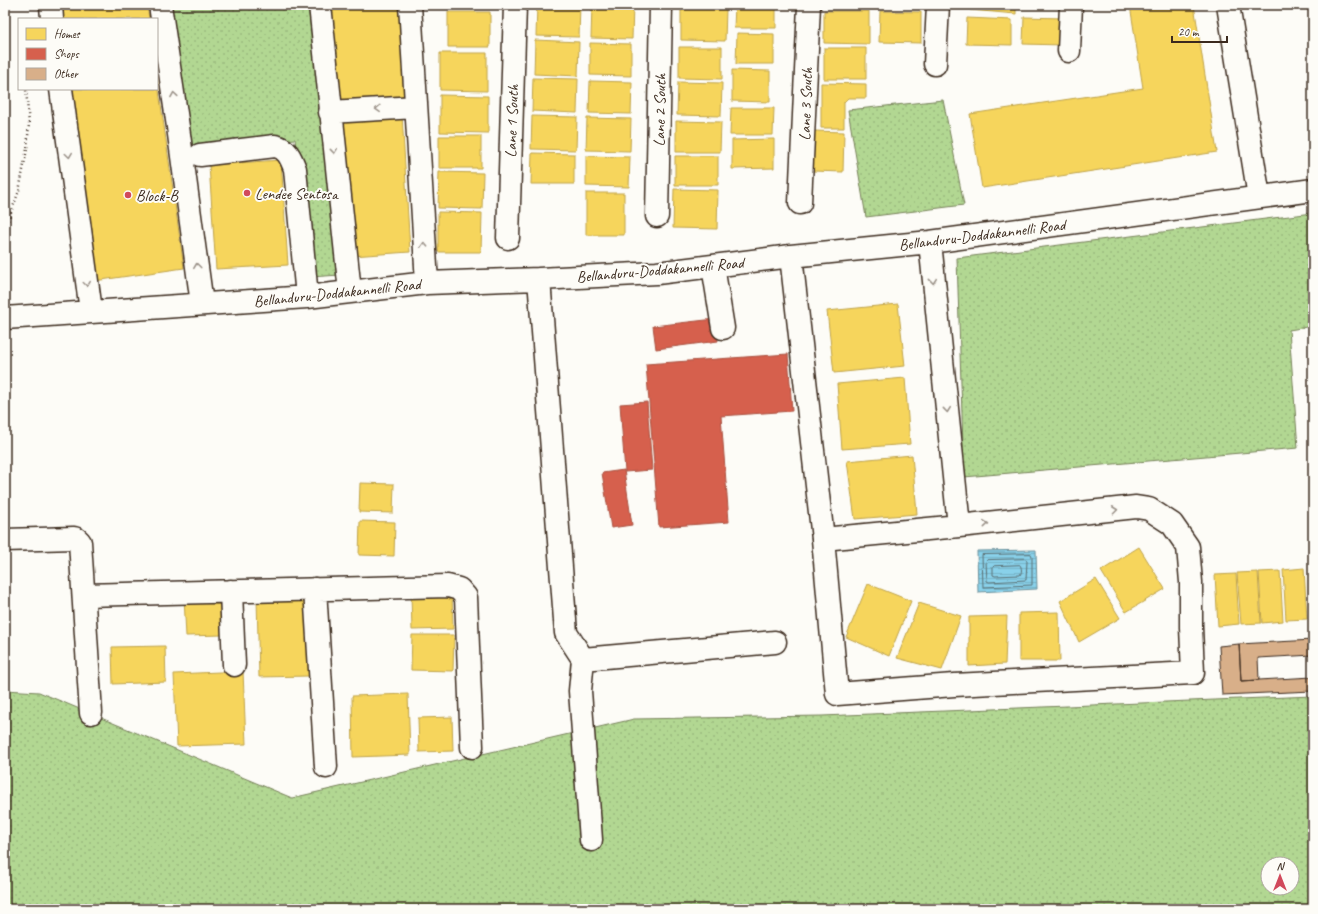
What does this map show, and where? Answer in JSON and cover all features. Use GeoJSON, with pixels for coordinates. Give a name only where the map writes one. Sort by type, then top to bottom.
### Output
{"type":"FeatureCollection","features":[{"type":"Feature","properties":{"kind":"street"},"geometry":{"type":"LineString","coordinates":[[50,5],[52,18]]}},
{"type":"Feature","properties":{"kind":"street"},"geometry":{"type":"LineString","coordinates":[[160,5],[173,122],[202,304]]}},
{"type":"Feature","properties":{"kind":"street"},"geometry":{"type":"LineString","coordinates":[[320,5],[350,292]]}},
{"type":"Feature","properties":{"kind":"street"},"geometry":{"type":"LineString","coordinates":[[410,5],[427,283]]}},
{"type":"Feature","properties":{"kind":"street","name":"Lane 1 South"},"geometry":{"type":"LineString","coordinates":[[508,238],[515,5]]}},
{"type":"Feature","properties":{"kind":"street","name":"Lane 2 South"},"geometry":{"type":"LineString","coordinates":[[657,216],[661,5]]}},
{"type":"Feature","properties":{"kind":"street","name":"Lane 3 South"},"geometry":{"type":"LineString","coordinates":[[800,203],[809,5]]}},
{"type":"Feature","properties":{"kind":"street"},"geometry":{"type":"LineString","coordinates":[[935,64],[938,5]]}},
{"type":"Feature","properties":{"kind":"street"},"geometry":{"type":"LineString","coordinates":[[1070,51],[1071,5]]}},
{"type":"Feature","properties":{"kind":"street"},"geometry":{"type":"LineString","coordinates":[[1228,5],[1259,197]]}},
{"type":"Feature","properties":{"kind":"street"},"geometry":{"type":"LineString","coordinates":[[61,90],[68,126],[91,311]]}},
{"type":"Feature","properties":{"kind":"street"},"geometry":{"type":"LineString","coordinates":[[330,112],[416,107]]}},
{"type":"Feature","properties":{"kind":"street"},"geometry":{"type":"LineString","coordinates":[[200,155],[275,146],[281,147],[291,157],[295,169],[307,297]]}},
{"type":"Feature","properties":{"kind":"street","name":"Bellanduru-Doddakannelli Road"},"geometry":{"type":"LineString","coordinates":[[5,318],[307,297],[427,283],[657,273],[791,256],[930,242],[1313,190]]}},
{"type":"Feature","properties":{"kind":"street"},"geometry":{"type":"LineString","coordinates":[[930,242],[959,526]]}},
{"type":"Feature","properties":{"kind":"street"},"geometry":{"type":"LineString","coordinates":[[791,256],[823,539],[836,694],[954,685],[1193,673],[1191,582],[1188,548],[1172,524],[1149,509],[1136,507],[823,539]]}},
{"type":"Feature","properties":{"kind":"street"},"geometry":{"type":"LineString","coordinates":[[713,266],[723,328]]}},
{"type":"Feature","properties":{"kind":"street"},"geometry":{"type":"LineString","coordinates":[[539,279],[566,633],[582,659],[580,691],[591,840]]}},
{"type":"Feature","properties":{"kind":"street"},"geometry":{"type":"LineString","coordinates":[[5,540],[74,538],[80,542],[91,713]]}},
{"type":"Feature","properties":{"kind":"street"},"geometry":{"type":"LineString","coordinates":[[84,595],[448,586],[458,588],[466,597],[472,747]]}},
{"type":"Feature","properties":{"kind":"street"},"geometry":{"type":"LineString","coordinates":[[315,589],[326,767]]}},
{"type":"Feature","properties":{"kind":"street"},"geometry":{"type":"LineString","coordinates":[[231,591],[234,665]]}},
{"type":"Feature","properties":{"kind":"street"},"geometry":{"type":"LineString","coordinates":[[582,659],[775,642]]}},
{"type":"Feature","properties":{"kind":"path"},"geometry":{"type":"LineString","coordinates":[[5,244],[6,226],[19,191],[27,149],[29,124],[26,90]]}},
{"type":"Feature","properties":{"kind":"green space"},"geometry":{"type":"Polygon","coordinates":[[[171,5],[308,5],[340,275],[310,277],[295,139],[191,148],[171,5]]]}},
{"type":"Feature","properties":{"kind":"green space"},"geometry":{"type":"Polygon","coordinates":[[[943,100],[964,205],[866,217],[848,110],[943,100]]]}},
{"type":"Feature","properties":{"kind":"green space"},"geometry":{"type":"Polygon","coordinates":[[[1313,213],[1313,326],[1289,330],[1298,448],[964,477],[957,258],[1313,213]]]}},
{"type":"Feature","properties":{"kind":"green space"},"geometry":{"type":"Polygon","coordinates":[[[5,690],[39,692],[292,798],[634,719],[822,716],[1313,696],[1313,909],[5,909],[5,690]]]}},
{"type":"Feature","properties":{"kind":"water"},"geometry":{"type":"Polygon","coordinates":[[[1036,550],[1037,589],[978,592],[977,551],[1036,550]]]}},
{"type":"Feature","properties":{"kind":"building: Homes"},"geometry":{"type":"Polygon","coordinates":[[[69,5],[147,5],[149,18],[57,18],[56,7],[69,5]]]}},
{"type":"Feature","properties":{"kind":"building: Homes"},"geometry":{"type":"Polygon","coordinates":[[[331,5],[402,5],[408,96],[337,101],[331,5]]]}},
{"type":"Feature","properties":{"kind":"building: Homes"},"geometry":{"type":"Polygon","coordinates":[[[490,5],[490,7],[449,6],[490,5]]]}},
{"type":"Feature","properties":{"kind":"building: Homes"},"geometry":{"type":"Polygon","coordinates":[[[537,5],[580,5],[579,37],[536,36],[537,5]]]}},
{"type":"Feature","properties":{"kind":"building: Homes"},"geometry":{"type":"Polygon","coordinates":[[[592,5],[633,5],[632,39],[591,38],[592,5]]]}},
{"type":"Feature","properties":{"kind":"building: Homes"},"geometry":{"type":"Polygon","coordinates":[[[735,5],[776,5],[776,28],[734,28],[735,5]]]}},
{"type":"Feature","properties":{"kind":"building: Homes"},"geometry":{"type":"Polygon","coordinates":[[[825,5],[869,5],[868,7],[825,5]]]}},
{"type":"Feature","properties":{"kind":"building: Homes"},"geometry":{"type":"Polygon","coordinates":[[[879,5],[920,5],[920,6],[879,5]]]}},
{"type":"Feature","properties":{"kind":"building: Homes"},"geometry":{"type":"Polygon","coordinates":[[[970,5],[1016,5],[1016,14],[970,10],[970,5]]]}},
{"type":"Feature","properties":{"kind":"building: Homes"},"geometry":{"type":"Polygon","coordinates":[[[1130,5],[1194,5],[1217,152],[982,188],[970,114],[1143,88],[1130,5]]]}},
{"type":"Feature","properties":{"kind":"building: Homes"},"geometry":{"type":"Polygon","coordinates":[[[681,8],[726,9],[725,41],[681,40],[681,8]]]}},
{"type":"Feature","properties":{"kind":"building: Homes"},"geometry":{"type":"Polygon","coordinates":[[[824,11],[869,11],[869,44],[824,43],[824,11]]]}},
{"type":"Feature","properties":{"kind":"building: Homes"},"geometry":{"type":"Polygon","coordinates":[[[880,11],[921,12],[921,43],[879,42],[880,11]]]}},
{"type":"Feature","properties":{"kind":"building: Homes"},"geometry":{"type":"Polygon","coordinates":[[[448,12],[490,12],[490,47],[448,47],[448,12]]]}},
{"type":"Feature","properties":{"kind":"building: Homes"},"geometry":{"type":"Polygon","coordinates":[[[1024,17],[1063,18],[1063,45],[1023,44],[1024,17]]]}},
{"type":"Feature","properties":{"kind":"building: Homes"},"geometry":{"type":"Polygon","coordinates":[[[967,18],[1012,20],[1012,45],[966,44],[967,18]]]}},
{"type":"Feature","properties":{"kind":"building: Homes"},"geometry":{"type":"Polygon","coordinates":[[[737,33],[774,34],[774,64],[736,64],[737,33]]]}},
{"type":"Feature","properties":{"kind":"building: Homes"},"geometry":{"type":"Polygon","coordinates":[[[535,40],[579,42],[578,76],[534,74],[535,40]]]}},
{"type":"Feature","properties":{"kind":"building: Homes"},"geometry":{"type":"Polygon","coordinates":[[[590,43],[631,44],[631,76],[590,75],[590,43]]]}},
{"type":"Feature","properties":{"kind":"building: Homes"},"geometry":{"type":"Polygon","coordinates":[[[679,47],[722,47],[722,79],[679,78],[679,47]]]}},
{"type":"Feature","properties":{"kind":"building: Homes"},"geometry":{"type":"Polygon","coordinates":[[[824,48],[866,48],[866,79],[824,79],[824,48]]]}},
{"type":"Feature","properties":{"kind":"building: Homes"},"geometry":{"type":"Polygon","coordinates":[[[440,53],[487,53],[487,91],[440,90],[440,53]]]}},
{"type":"Feature","properties":{"kind":"building: Homes"},"geometry":{"type":"Polygon","coordinates":[[[732,70],[770,71],[770,102],[732,101],[732,70]]]}},
{"type":"Feature","properties":{"kind":"building: Homes"},"geometry":{"type":"Polygon","coordinates":[[[533,78],[578,79],[577,113],[532,111],[533,78]]]}},
{"type":"Feature","properties":{"kind":"building: Homes"},"geometry":{"type":"Polygon","coordinates":[[[590,81],[632,82],[631,114],[589,113],[590,81]]]}},
{"type":"Feature","properties":{"kind":"building: Homes"},"geometry":{"type":"Polygon","coordinates":[[[678,82],[722,83],[721,116],[677,115],[678,82]]]}},
{"type":"Feature","properties":{"kind":"building: Homes"},"geometry":{"type":"Polygon","coordinates":[[[821,83],[866,84],[866,98],[848,98],[844,102],[844,128],[821,128],[821,83]]]}},
{"type":"Feature","properties":{"kind":"building: Homes","name":"Block-B"},"geometry":{"type":"Polygon","coordinates":[[[158,84],[184,268],[94,281],[67,90],[158,90],[158,84]]]}},
{"type":"Feature","properties":{"kind":"building: Homes"},"geometry":{"type":"Polygon","coordinates":[[[440,95],[488,96],[488,133],[440,132],[440,95]]]}},
{"type":"Feature","properties":{"kind":"building: Homes"},"geometry":{"type":"Polygon","coordinates":[[[731,108],[774,108],[773,135],[730,135],[731,108]]]}},
{"type":"Feature","properties":{"kind":"building: Homes"},"geometry":{"type":"Polygon","coordinates":[[[402,114],[410,252],[352,256],[343,117],[402,114]]]}},
{"type":"Feature","properties":{"kind":"building: Homes"},"geometry":{"type":"Polygon","coordinates":[[[532,116],[577,117],[576,150],[531,149],[532,116]]]}},
{"type":"Feature","properties":{"kind":"building: Homes"},"geometry":{"type":"Polygon","coordinates":[[[587,118],[631,119],[630,151],[586,150],[587,118]]]}},
{"type":"Feature","properties":{"kind":"building: Homes"},"geometry":{"type":"Polygon","coordinates":[[[676,121],[721,122],[720,152],[676,152],[676,121]]]}},
{"type":"Feature","properties":{"kind":"building: Homes"},"geometry":{"type":"Polygon","coordinates":[[[814,131],[844,132],[843,172],[813,171],[814,131]]]}},
{"type":"Feature","properties":{"kind":"building: Homes"},"geometry":{"type":"Polygon","coordinates":[[[439,136],[481,136],[481,168],[439,168],[439,136]]]}},
{"type":"Feature","properties":{"kind":"building: Homes"},"geometry":{"type":"Polygon","coordinates":[[[774,139],[774,168],[732,169],[732,140],[774,139]]]}},
{"type":"Feature","properties":{"kind":"building: Homes"},"geometry":{"type":"Polygon","coordinates":[[[532,153],[574,154],[574,184],[531,184],[532,153]]]}},
{"type":"Feature","properties":{"kind":"building: Homes"},"geometry":{"type":"Polygon","coordinates":[[[586,156],[630,157],[629,187],[586,186],[586,156]]]}},
{"type":"Feature","properties":{"kind":"building: Homes"},"geometry":{"type":"Polygon","coordinates":[[[675,156],[718,156],[718,185],[675,185],[675,156]]]}},
{"type":"Feature","properties":{"kind":"building: Homes","name":"Lendee Sentosa"},"geometry":{"type":"Polygon","coordinates":[[[281,160],[288,265],[216,269],[209,165],[281,160]]]}},
{"type":"Feature","properties":{"kind":"building: Homes"},"geometry":{"type":"Polygon","coordinates":[[[439,172],[483,173],[482,209],[438,208],[439,172]]]}},
{"type":"Feature","properties":{"kind":"building: Homes"},"geometry":{"type":"Polygon","coordinates":[[[674,189],[718,190],[717,229],[673,228],[674,189]]]}},
{"type":"Feature","properties":{"kind":"building: Homes"},"geometry":{"type":"Polygon","coordinates":[[[586,193],[624,193],[624,235],[586,235],[586,193]]]}},
{"type":"Feature","properties":{"kind":"building: Homes"},"geometry":{"type":"Polygon","coordinates":[[[438,212],[482,213],[481,252],[438,252],[438,212]]]}},
{"type":"Feature","properties":{"kind":"building: Homes"},"geometry":{"type":"Polygon","coordinates":[[[898,304],[905,366],[834,373],[827,311],[898,304]]]}},
{"type":"Feature","properties":{"kind":"building: Homes"},"geometry":{"type":"Polygon","coordinates":[[[905,378],[910,444],[842,449],[837,384],[905,378]]]}},
{"type":"Feature","properties":{"kind":"building: Homes"},"geometry":{"type":"Polygon","coordinates":[[[912,455],[917,514],[855,519],[847,461],[912,455]]]}},
{"type":"Feature","properties":{"kind":"building: Homes"},"geometry":{"type":"Polygon","coordinates":[[[360,483],[394,484],[393,513],[359,512],[360,483]]]}},
{"type":"Feature","properties":{"kind":"building: Homes"},"geometry":{"type":"Polygon","coordinates":[[[360,521],[395,522],[394,556],[359,555],[360,521]]]}},
{"type":"Feature","properties":{"kind":"building: Homes"},"geometry":{"type":"Polygon","coordinates":[[[1139,547],[1165,589],[1126,612],[1101,571],[1139,547]]]}},
{"type":"Feature","properties":{"kind":"building: Homes"},"geometry":{"type":"Polygon","coordinates":[[[1304,568],[1307,619],[1286,620],[1283,570],[1304,568]]]}},
{"type":"Feature","properties":{"kind":"building: Homes"},"geometry":{"type":"Polygon","coordinates":[[[1280,571],[1283,621],[1262,623],[1259,572],[1280,571]]]}},
{"type":"Feature","properties":{"kind":"building: Homes"},"geometry":{"type":"Polygon","coordinates":[[[1258,572],[1261,623],[1241,624],[1237,573],[1258,572]]]}},
{"type":"Feature","properties":{"kind":"building: Homes"},"geometry":{"type":"Polygon","coordinates":[[[1236,574],[1239,624],[1218,626],[1215,575],[1236,574]]]}},
{"type":"Feature","properties":{"kind":"building: Homes"},"geometry":{"type":"Polygon","coordinates":[[[1096,579],[1120,618],[1079,642],[1060,601],[1096,579]]]}},
{"type":"Feature","properties":{"kind":"building: Homes"},"geometry":{"type":"Polygon","coordinates":[[[868,584],[911,601],[889,656],[846,637],[868,584]]]}},
{"type":"Feature","properties":{"kind":"building: Homes"},"geometry":{"type":"Polygon","coordinates":[[[452,594],[453,629],[412,630],[411,595],[452,594]]]}},
{"type":"Feature","properties":{"kind":"building: Homes"},"geometry":{"type":"Polygon","coordinates":[[[221,597],[222,635],[186,636],[184,598],[221,597]]]}},
{"type":"Feature","properties":{"kind":"building: Homes"},"geometry":{"type":"Polygon","coordinates":[[[307,598],[309,676],[259,677],[257,599],[307,598]]]}},
{"type":"Feature","properties":{"kind":"building: Homes"},"geometry":{"type":"Polygon","coordinates":[[[919,603],[961,616],[942,670],[897,658],[919,603]]]}},
{"type":"Feature","properties":{"kind":"building: Homes"},"geometry":{"type":"Polygon","coordinates":[[[1059,612],[1060,661],[1019,661],[1019,613],[1059,612]]]}},
{"type":"Feature","properties":{"kind":"building: Homes"},"geometry":{"type":"Polygon","coordinates":[[[1007,616],[1005,664],[969,666],[969,617],[1007,616]]]}},
{"type":"Feature","properties":{"kind":"building: Homes"},"geometry":{"type":"Polygon","coordinates":[[[412,635],[454,635],[453,671],[411,670],[412,635]]]}},
{"type":"Feature","properties":{"kind":"building: Homes"},"geometry":{"type":"Polygon","coordinates":[[[165,646],[166,682],[113,684],[112,647],[165,646]]]}},
{"type":"Feature","properties":{"kind":"building: Homes"},"geometry":{"type":"Polygon","coordinates":[[[243,671],[246,744],[177,746],[174,674],[243,671]]]}},
{"type":"Feature","properties":{"kind":"building: Homes"},"geometry":{"type":"Polygon","coordinates":[[[408,694],[410,755],[353,757],[352,696],[408,694]]]}},
{"type":"Feature","properties":{"kind":"building: Homes"},"geometry":{"type":"Polygon","coordinates":[[[452,717],[453,751],[419,752],[418,718],[452,717]]]}},
{"type":"Feature","properties":{"kind":"building: Shops"},"geometry":{"type":"Polygon","coordinates":[[[715,319],[718,341],[656,349],[653,326],[715,319]]]}},
{"type":"Feature","properties":{"kind":"building: Shops"},"geometry":{"type":"Polygon","coordinates":[[[788,354],[792,411],[721,416],[729,522],[659,527],[646,364],[788,354]]]}},
{"type":"Feature","properties":{"kind":"building: Shops"},"geometry":{"type":"Polygon","coordinates":[[[647,402],[652,470],[625,472],[620,404],[647,402]]]}},
{"type":"Feature","properties":{"kind":"building: Shops"},"geometry":{"type":"Polygon","coordinates":[[[624,470],[632,525],[611,528],[602,473],[624,470]]]}},
{"type":"Feature","properties":{"kind":"building: Other"},"geometry":{"type":"Polygon","coordinates":[[[1313,640],[1313,655],[1258,658],[1259,680],[1241,681],[1239,644],[1313,640]]]}},
{"type":"Feature","properties":{"kind":"building: Other"},"geometry":{"type":"Polygon","coordinates":[[[1239,644],[1241,681],[1313,677],[1313,691],[1222,695],[1219,646],[1239,644]]]}},
{"type":"Feature","properties":{"kind":"place","name":"Lendee Sentosa"},"geometry":{"type":"Point","coordinates":[247,193]}},
{"type":"Feature","properties":{"kind":"place","name":"Block-B"},"geometry":{"type":"Point","coordinates":[128,195]}}]}
